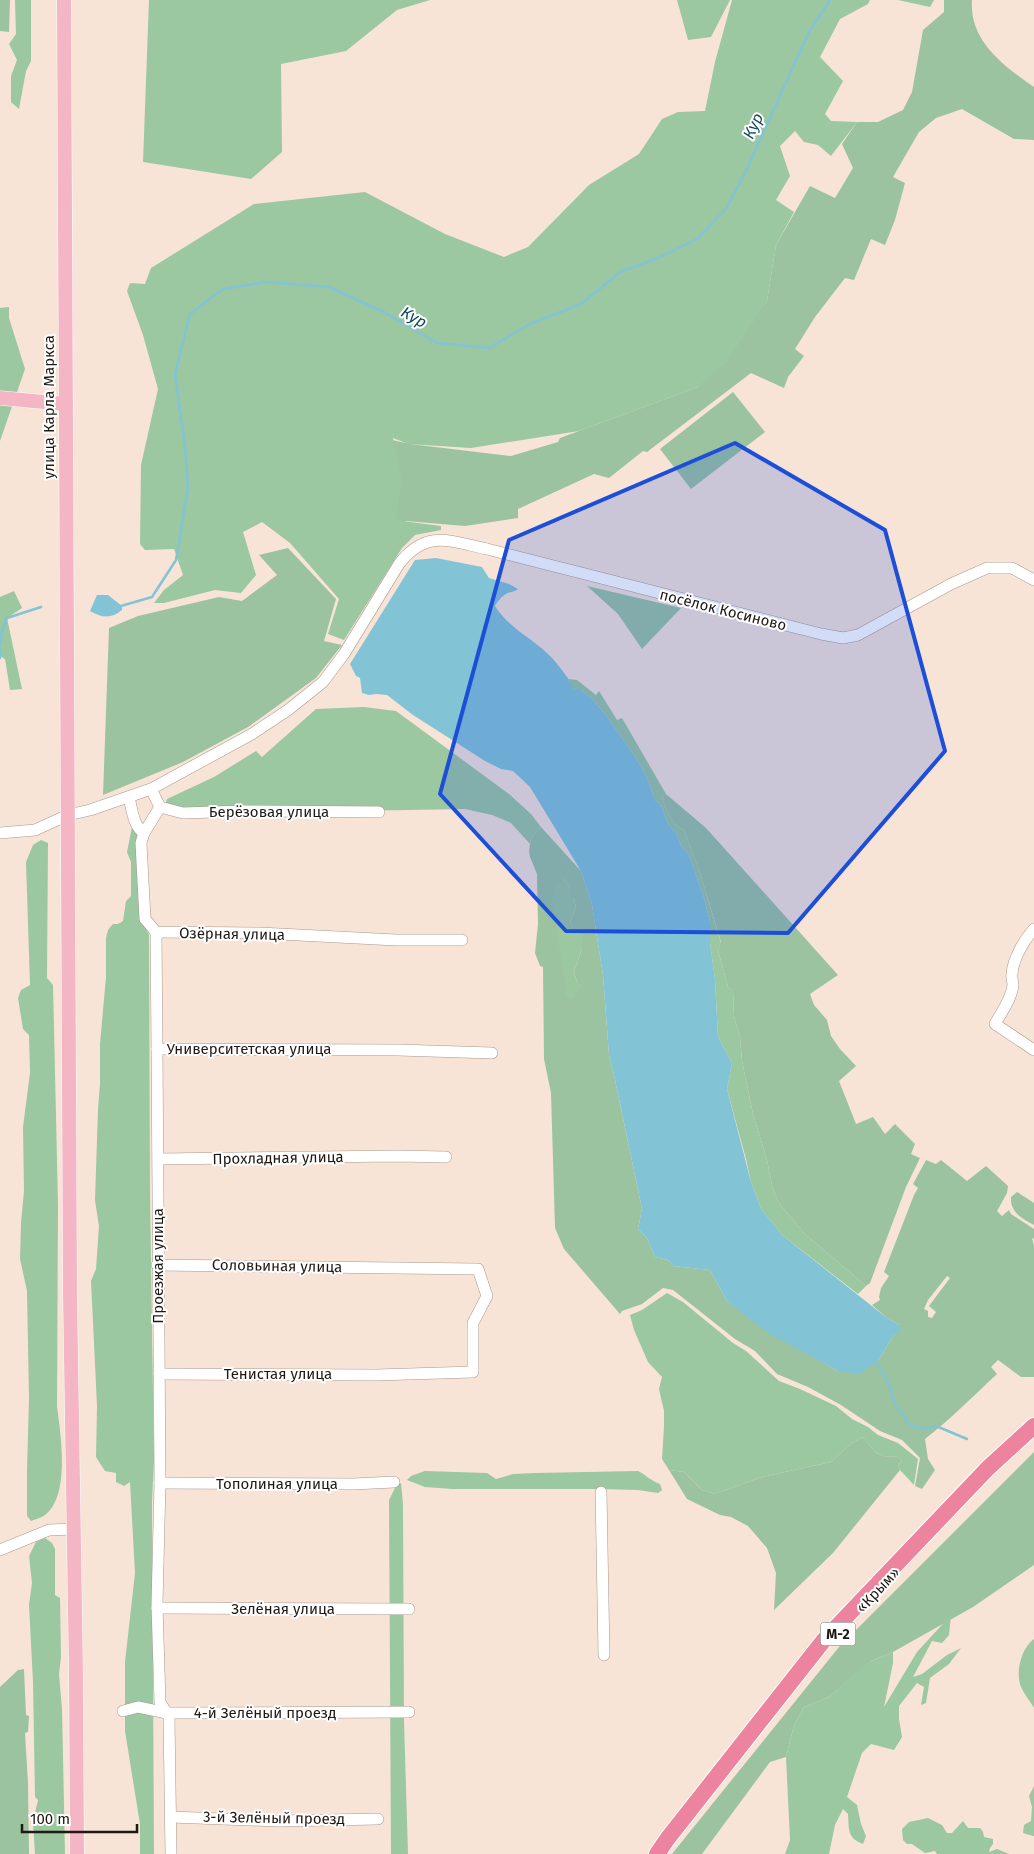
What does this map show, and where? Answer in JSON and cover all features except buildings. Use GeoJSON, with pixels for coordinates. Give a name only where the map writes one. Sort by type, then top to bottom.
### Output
{"type":"FeatureCollection","features":[{"type":"Feature","properties":{"kind":"highway"},"geometry":{"type":"LineString","coordinates":[[657,1854],[824,1640],[988,1468],[1034,1426]]}},
{"type":"Feature","properties":{"kind":"highway","name":"«Крым»"},"geometry":{"type":"LineString","coordinates":[[662,1854],[720,1778],[828,1644],[926,1538],[1034,1432]]}},
{"type":"Feature","properties":{"kind":"main road","name":"улица Карла Маркса"},"geometry":{"type":"LineString","coordinates":[[64,0],[70,1283],[77,1854]]}},
{"type":"Feature","properties":{"kind":"main road"},"geometry":{"type":"LineString","coordinates":[[0,398],[66,404]]}},
{"type":"Feature","properties":{"kind":"street","name":"посёлок Косиново"},"geometry":{"type":"LineString","coordinates":[[0,833],[35,830],[68,815],[90,810],[151,789],[252,734],[288,710],[323,682],[344,654],[398,564],[408,552],[422,543],[440,539],[487,549],[842,638],[858,635],[951,584],[987,568],[1012,568],[1034,580]]}},
{"type":"Feature","properties":{"kind":"street"},"geometry":{"type":"LineString","coordinates":[[151,789],[160,807],[144,833],[142,843],[145,919],[156,932]]}},
{"type":"Feature","properties":{"kind":"street"},"geometry":{"type":"LineString","coordinates":[[129,797],[138,830],[144,833]]}},
{"type":"Feature","properties":{"kind":"street","name":"Берёзовая улица"},"geometry":{"type":"LineString","coordinates":[[160,807],[183,813],[244,811],[379,812]]}},
{"type":"Feature","properties":{"kind":"street"},"geometry":{"type":"LineString","coordinates":[[1034,929],[1028,936],[1013,968],[1013,986],[996,1024],[1034,1050]]}},
{"type":"Feature","properties":{"kind":"street","name":"Озёрная улица"},"geometry":{"type":"LineString","coordinates":[[156,932],[260,933],[396,940],[462,940]]}},
{"type":"Feature","properties":{"kind":"street","name":"Университетская улица"},"geometry":{"type":"LineString","coordinates":[[156,932],[157,1049],[398,1050],[492,1053]]}},
{"type":"Feature","properties":{"kind":"street","name":"Проезжая улица"},"geometry":{"type":"LineString","coordinates":[[157,1049],[160,1483],[157,1608],[160,1702],[170,1717],[171,1854]]}},
{"type":"Feature","properties":{"kind":"street","name":"Прохладная улица"},"geometry":{"type":"LineString","coordinates":[[159,1159],[446,1157]]}},
{"type":"Feature","properties":{"kind":"street","name":"Соловьиная улица"},"geometry":{"type":"LineString","coordinates":[[157,1265],[478,1269],[487,1296],[473,1323],[473,1372],[397,1374]]}},
{"type":"Feature","properties":{"kind":"street","name":"Тенистая улица"},"geometry":{"type":"LineString","coordinates":[[159,1374],[397,1374]]}},
{"type":"Feature","properties":{"kind":"street","name":"Тополиная улица"},"geometry":{"type":"LineString","coordinates":[[160,1483],[353,1484],[394,1482]]}},
{"type":"Feature","properties":{"kind":"street"},"geometry":{"type":"LineString","coordinates":[[601,1492],[604,1655]]}},
{"type":"Feature","properties":{"kind":"street"},"geometry":{"type":"LineString","coordinates":[[0,1550],[49,1530],[73,1529]]}},
{"type":"Feature","properties":{"kind":"street","name":"Зелёная улица"},"geometry":{"type":"LineString","coordinates":[[157,1608],[409,1609]]}},
{"type":"Feature","properties":{"kind":"street","name":"4-й Зелёный проезд"},"geometry":{"type":"LineString","coordinates":[[122,1711],[138,1707],[167,1713],[409,1712]]}},
{"type":"Feature","properties":{"kind":"street","name":"3-й Зелёный проезд"},"geometry":{"type":"LineString","coordinates":[[170,1817],[279,1821],[378,1819]]}},
{"type":"Feature","properties":{"kind":"highlighted area"},"geometry":{"type":"Polygon","coordinates":[[[735,443],[885,530],[945,751],[788,933],[566,931],[440,794],[509,540],[735,443]]]}},
{"type":"Feature","properties":{"kind":"green space"},"geometry":{"type":"Polygon","coordinates":[[[0,0],[10,0],[9,32],[0,31],[0,0]]]}},
{"type":"Feature","properties":{"kind":"green space"},"geometry":{"type":"Polygon","coordinates":[[[15,0],[31,0],[31,61],[26,71],[19,109],[11,102],[11,76],[17,60],[9,44],[16,34],[15,0]]]}},
{"type":"Feature","properties":{"kind":"green space"},"geometry":{"type":"Polygon","coordinates":[[[149,0],[430,0],[397,10],[346,51],[281,64],[282,152],[251,179],[143,162],[149,0]]]}},
{"type":"Feature","properties":{"kind":"green space"},"geometry":{"type":"Polygon","coordinates":[[[677,0],[730,0],[711,37],[688,40],[677,0]]]}},
{"type":"Feature","properties":{"kind":"green space"},"geometry":{"type":"Polygon","coordinates":[[[732,0],[870,0],[868,4],[840,19],[820,57],[843,81],[825,114],[831,121],[857,122],[831,156],[818,145],[804,142],[795,131],[780,146],[790,176],[776,200],[794,212],[776,245],[767,301],[728,360],[698,387],[579,431],[471,448],[408,444],[393,438],[402,481],[395,520],[441,526],[441,530],[415,535],[402,548],[344,640],[328,634],[339,599],[290,543],[262,522],[243,532],[256,575],[241,593],[215,590],[164,603],[154,603],[164,590],[183,575],[174,549],[145,550],[140,544],[141,465],[158,389],[143,335],[127,291],[130,283],[145,284],[151,268],[254,204],[365,192],[445,234],[504,257],[528,247],[589,185],[639,154],[662,119],[678,112],[705,111],[715,62],[732,0]]]}},
{"type":"Feature","properties":{"kind":"green space"},"geometry":{"type":"Polygon","coordinates":[[[898,0],[934,0],[930,7],[898,0]]]}},
{"type":"Feature","properties":{"kind":"green space"},"geometry":{"type":"Polygon","coordinates":[[[944,0],[972,0],[976,28],[982,40],[1000,61],[1034,87],[1034,140],[1014,139],[962,109],[936,118],[919,132],[893,177],[905,183],[895,220],[885,245],[871,239],[854,280],[845,278],[815,317],[795,349],[804,356],[788,377],[784,388],[751,373],[647,452],[643,451],[609,478],[594,474],[518,509],[518,518],[465,526],[406,521],[371,560],[374,436],[410,444],[511,456],[558,442],[560,438],[698,387],[767,301],[776,245],[810,186],[835,198],[853,168],[842,144],[857,122],[878,122],[903,110],[912,92],[923,30],[944,12],[944,0]]]}},
{"type":"Feature","properties":{"kind":"green space"},"geometry":{"type":"Polygon","coordinates":[[[9,307],[9,318],[25,369],[0,441],[0,308],[9,307]]]}},
{"type":"Feature","properties":{"kind":"green space"},"geometry":{"type":"Polygon","coordinates":[[[733,392],[765,432],[691,489],[660,449],[733,392]]]}},
{"type":"Feature","properties":{"kind":"green space"},"geometry":{"type":"Polygon","coordinates":[[[288,548],[336,599],[324,641],[342,645],[316,678],[248,727],[183,762],[103,795],[109,628],[138,616],[219,597],[242,601],[277,575],[259,555],[288,548]]]}},
{"type":"Feature","properties":{"kind":"green space"},"geometry":{"type":"Polygon","coordinates":[[[587,586],[681,608],[642,649],[618,614],[587,586]]]}},
{"type":"Feature","properties":{"kind":"green space"},"geometry":{"type":"Polygon","coordinates":[[[14,591],[22,608],[7,618],[22,689],[10,690],[5,659],[0,656],[0,597],[14,591]]]}},
{"type":"Feature","properties":{"kind":"green space"},"geometry":{"type":"Polygon","coordinates":[[[569,679],[577,680],[596,695],[599,691],[617,720],[622,718],[666,794],[662,798],[670,817],[676,825],[684,830],[700,873],[721,943],[718,950],[728,987],[733,991],[734,1016],[740,1037],[742,1061],[753,1114],[778,1202],[804,1233],[866,1286],[858,1294],[782,1235],[761,1209],[751,1182],[727,1089],[732,1063],[718,1037],[710,922],[689,855],[681,846],[677,834],[668,824],[661,805],[655,800],[638,761],[606,715],[591,698],[581,690],[575,690],[571,686],[569,679]]]}},
{"type":"Feature","properties":{"kind":"green space"},"geometry":{"type":"Polygon","coordinates":[[[364,707],[396,711],[509,794],[531,814],[541,827],[531,838],[530,844],[511,823],[492,815],[465,809],[350,811],[164,810],[167,799],[214,777],[256,751],[262,757],[316,709],[364,707]]]}},
{"type":"Feature","properties":{"kind":"green space"},"geometry":{"type":"Polygon","coordinates":[[[666,794],[706,828],[838,975],[810,994],[814,1005],[827,1020],[831,1036],[856,1066],[839,1081],[856,1124],[873,1117],[885,1134],[895,1124],[915,1144],[911,1154],[920,1158],[906,1187],[870,1283],[866,1286],[804,1233],[778,1202],[753,1114],[742,1061],[740,1037],[734,1016],[733,991],[728,987],[718,950],[721,942],[700,873],[684,830],[673,821],[662,798],[666,794]]]}},
{"type":"Feature","properties":{"kind":"green space"},"geometry":{"type":"Polygon","coordinates":[[[132,827],[142,836],[142,922],[149,935],[154,1461],[152,1502],[154,1854],[140,1854],[140,1824],[125,1731],[125,1662],[135,1573],[130,1482],[124,1486],[116,1482],[116,1473],[105,1471],[96,1457],[97,1406],[91,1281],[96,1269],[99,1226],[95,1200],[100,1044],[106,977],[106,938],[108,930],[113,924],[123,921],[126,901],[131,896],[131,862],[127,852],[132,827]]]}},
{"type":"Feature","properties":{"kind":"green space"},"geometry":{"type":"Polygon","coordinates":[[[541,827],[581,871],[592,905],[603,975],[609,1055],[642,1209],[638,1229],[647,1238],[655,1257],[668,1260],[673,1266],[710,1270],[727,1301],[838,1371],[877,1362],[899,1325],[887,1318],[872,1305],[880,1300],[881,1288],[889,1276],[884,1272],[918,1188],[913,1184],[926,1160],[936,1164],[941,1160],[967,1181],[986,1166],[1008,1186],[1007,1193],[997,1211],[1002,1216],[1009,1210],[1011,1214],[1034,1229],[1034,1239],[1032,1238],[1034,1246],[1034,1377],[1021,1377],[998,1360],[991,1367],[997,1374],[925,1439],[928,1459],[935,1470],[922,1489],[915,1486],[920,1458],[902,1440],[880,1431],[841,1405],[808,1387],[777,1374],[755,1351],[735,1339],[673,1290],[663,1288],[642,1304],[622,1311],[620,1314],[564,1249],[555,1228],[551,1093],[544,1059],[543,967],[540,966],[535,953],[538,924],[537,874],[529,851],[531,838],[541,827]],[[563,879],[567,996],[577,982],[574,972],[582,949],[570,922],[576,908],[574,898],[567,895],[570,886],[563,879]],[[947,1276],[928,1300],[924,1309],[928,1311],[928,1317],[932,1318],[936,1312],[929,1306],[950,1278],[947,1276]]]}},
{"type":"Feature","properties":{"kind":"green space"},"geometry":{"type":"Polygon","coordinates":[[[41,840],[48,843],[47,978],[53,985],[58,1204],[57,1407],[62,1464],[58,1494],[53,1506],[45,1515],[31,1521],[27,1516],[29,1398],[27,1291],[20,1259],[24,1191],[23,1127],[30,1073],[29,1035],[23,1029],[18,998],[21,990],[30,985],[26,862],[33,845],[41,840]]]}},
{"type":"Feature","properties":{"kind":"green space"},"geometry":{"type":"Polygon","coordinates":[[[563,879],[570,886],[568,894],[574,898],[576,908],[570,922],[573,928],[583,931],[582,949],[574,972],[577,982],[582,986],[572,1000],[567,996],[552,901],[555,889],[563,879]]]}},
{"type":"Feature","properties":{"kind":"green space"},"geometry":{"type":"Polygon","coordinates":[[[1017,1192],[1034,1203],[1034,1225],[1014,1211],[1011,1197],[1017,1192]]]}},
{"type":"Feature","properties":{"kind":"green space"},"geometry":{"type":"Polygon","coordinates":[[[667,1293],[683,1302],[733,1343],[746,1351],[779,1381],[836,1406],[852,1419],[868,1427],[878,1435],[898,1443],[918,1459],[914,1485],[900,1470],[898,1465],[902,1461],[899,1457],[882,1456],[875,1452],[863,1437],[852,1443],[831,1462],[762,1477],[715,1494],[702,1490],[684,1472],[669,1470],[662,1459],[664,1411],[659,1389],[662,1377],[648,1362],[634,1330],[630,1315],[642,1310],[667,1293]]]}},
{"type":"Feature","properties":{"kind":"green space"},"geometry":{"type":"Polygon","coordinates":[[[863,1437],[875,1452],[882,1456],[899,1457],[902,1461],[898,1465],[900,1470],[833,1553],[774,1610],[776,1573],[767,1548],[748,1526],[687,1499],[669,1470],[684,1472],[702,1490],[715,1494],[762,1477],[831,1462],[852,1443],[863,1437]]]}},
{"type":"Feature","properties":{"kind":"green space"},"geometry":{"type":"Polygon","coordinates":[[[1034,1452],[1034,1565],[973,1607],[893,1652],[871,1661],[829,1697],[804,1707],[794,1725],[786,1757],[770,1762],[702,1854],[672,1854],[839,1647],[1034,1452]]]}},
{"type":"Feature","properties":{"kind":"green space"},"geometry":{"type":"Polygon","coordinates":[[[425,1471],[487,1473],[496,1479],[513,1474],[638,1471],[660,1484],[662,1490],[658,1493],[638,1490],[602,1489],[453,1489],[425,1487],[407,1480],[411,1476],[425,1471]]]}},
{"type":"Feature","properties":{"kind":"green space"},"geometry":{"type":"Polygon","coordinates":[[[401,1483],[403,1504],[404,1721],[408,1854],[391,1854],[389,1500],[396,1486],[401,1483]]]}},
{"type":"Feature","properties":{"kind":"green space"},"geometry":{"type":"Polygon","coordinates":[[[45,1538],[52,1543],[55,1549],[55,1595],[60,1598],[61,1657],[59,1674],[62,1709],[65,1854],[35,1854],[33,1822],[38,1800],[35,1797],[33,1682],[29,1605],[32,1583],[29,1556],[36,1542],[45,1538]]]}},
{"type":"Feature","properties":{"kind":"green space"},"geometry":{"type":"Polygon","coordinates":[[[951,1615],[949,1635],[942,1643],[932,1641],[913,1677],[922,1674],[947,1655],[961,1648],[949,1664],[930,1678],[926,1703],[921,1705],[924,1687],[917,1683],[899,1706],[902,1737],[894,1750],[871,1744],[862,1753],[847,1797],[857,1805],[866,1836],[863,1844],[851,1836],[848,1814],[843,1809],[835,1825],[829,1854],[785,1854],[790,1840],[786,1757],[794,1725],[804,1707],[829,1697],[869,1662],[893,1652],[893,1663],[884,1707],[917,1652],[951,1615]]]}},
{"type":"Feature","properties":{"kind":"green space"},"geometry":{"type":"Polygon","coordinates":[[[1034,1639],[1034,1708],[1021,1687],[1019,1668],[1026,1648],[1034,1639]]]}},
{"type":"Feature","properties":{"kind":"green space"},"geometry":{"type":"Polygon","coordinates":[[[24,1669],[26,1715],[29,1716],[28,1732],[25,1733],[29,1854],[0,1854],[0,1687],[18,1670],[24,1669]]]}},
{"type":"Feature","properties":{"kind":"green space"},"geometry":{"type":"Polygon","coordinates":[[[1034,1786],[1033,1836],[1023,1833],[1024,1825],[1031,1821],[1032,1807],[1029,1796],[1034,1786]]]}},
{"type":"Feature","properties":{"kind":"green space"},"geometry":{"type":"Polygon","coordinates":[[[928,1818],[942,1825],[947,1833],[952,1833],[963,1821],[968,1828],[980,1828],[984,1837],[993,1839],[989,1852],[997,1849],[1009,1854],[937,1854],[935,1851],[925,1853],[912,1844],[907,1844],[903,1840],[902,1829],[909,1822],[928,1818]]]}},
{"type":"Feature","properties":{"kind":"water"},"geometry":{"type":"Polygon","coordinates":[[[436,558],[482,567],[489,578],[518,589],[504,595],[495,606],[508,622],[553,659],[575,690],[581,690],[591,698],[606,715],[638,761],[655,800],[661,805],[668,824],[677,834],[681,846],[689,855],[710,922],[718,1037],[732,1063],[727,1089],[751,1182],[761,1209],[782,1235],[887,1318],[899,1325],[901,1331],[894,1335],[877,1362],[859,1374],[838,1371],[768,1333],[727,1301],[710,1270],[673,1266],[668,1260],[655,1257],[647,1238],[638,1229],[642,1209],[609,1055],[603,975],[592,905],[581,871],[530,787],[513,771],[501,769],[485,761],[413,715],[387,695],[362,693],[360,678],[356,676],[350,664],[415,560],[436,558]]]}},
{"type":"Feature","properties":{"kind":"water"},"geometry":{"type":"Polygon","coordinates":[[[97,595],[108,595],[122,606],[122,610],[110,616],[99,615],[90,611],[97,595]]]}},
{"type":"Feature","properties":{"kind":"waterway","name":"Кур"},"geometry":{"type":"LineString","coordinates":[[121,606],[152,597],[176,560],[188,488],[185,447],[175,374],[190,314],[223,289],[266,282],[329,287],[384,312],[437,343],[489,348],[530,324],[581,304],[620,272],[658,258],[697,239],[726,209],[745,173],[809,32],[830,0]]}},
{"type":"Feature","properties":{"kind":"waterway"},"geometry":{"type":"LineString","coordinates":[[0,644],[7,618],[41,607]]}},
{"type":"Feature","properties":{"kind":"waterway"},"geometry":{"type":"LineString","coordinates":[[0,649],[0,658]]}},
{"type":"Feature","properties":{"kind":"waterway"},"geometry":{"type":"LineString","coordinates":[[877,1362],[891,1388],[895,1405],[904,1415],[909,1425],[926,1429],[936,1426],[967,1439]]}}]}
